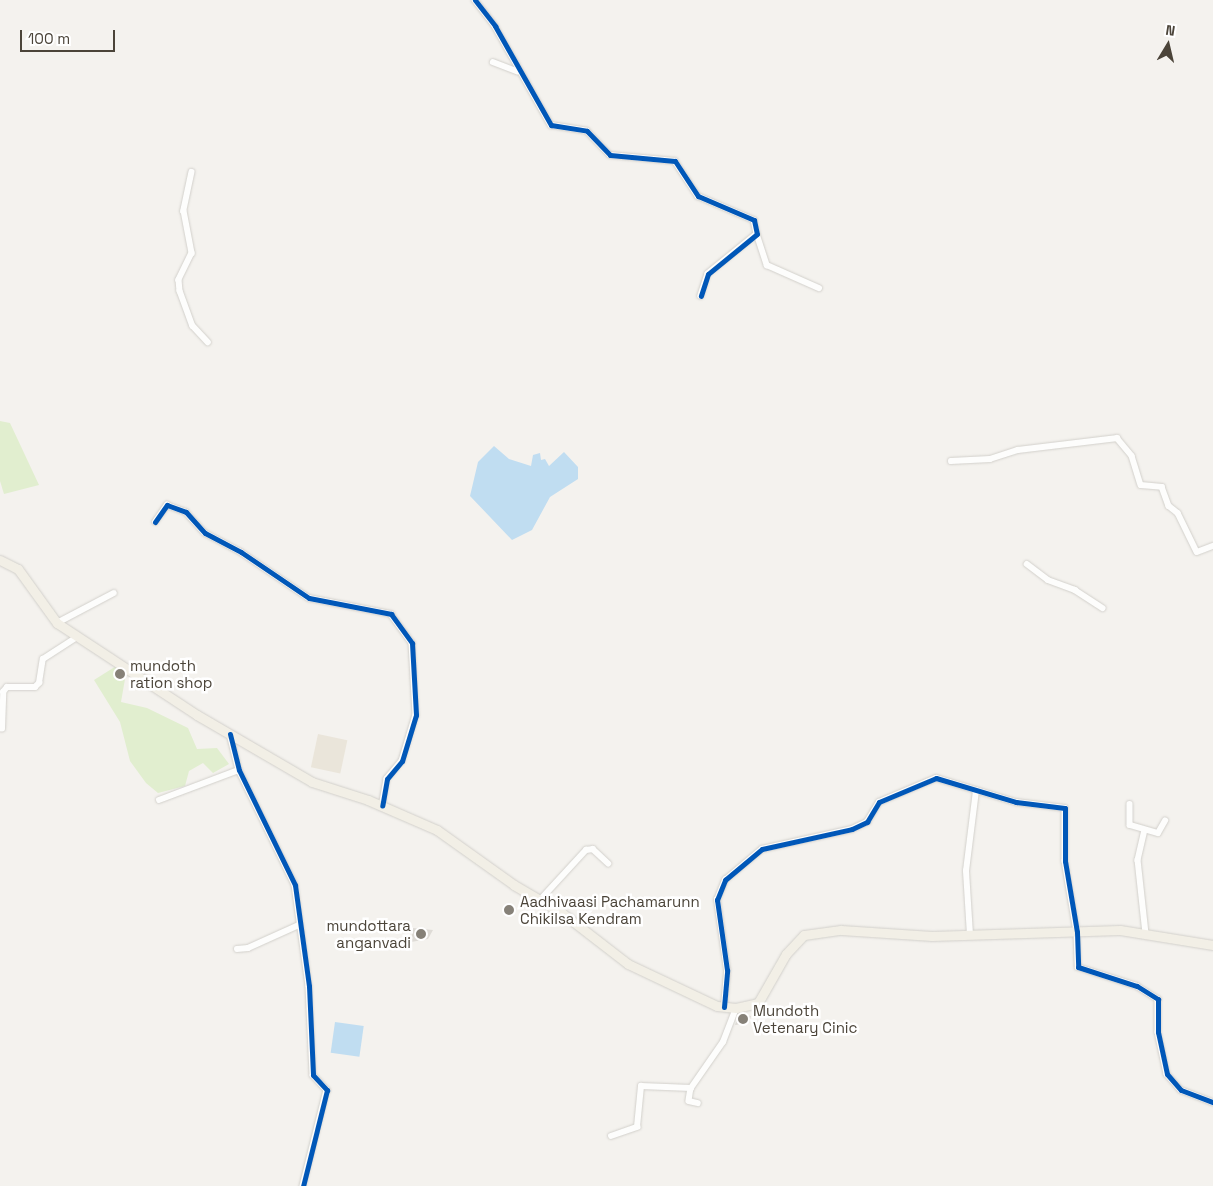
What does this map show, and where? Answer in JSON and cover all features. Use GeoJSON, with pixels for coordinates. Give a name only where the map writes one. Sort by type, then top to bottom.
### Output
{"type":"FeatureCollection","features":[{"type":"Feature","properties":{"kind":"main road"},"geometry":{"type":"LineString","coordinates":[[0,560],[18,569],[56,623],[230,734],[312,782],[382,806],[437,830],[540,900],[628,964],[724,1007],[736,1008],[758,1003],[786,954],[804,935],[841,930],[970,935],[1077,932],[1146,934],[1213,945]]}},
{"type":"Feature","properties":{"kind":"street"},"geometry":{"type":"LineString","coordinates":[[475,0],[495,26],[517,71],[551,125],[587,131],[610,155],[675,161],[698,196],[728,211],[750,216],[767,265],[819,288]]}},
{"type":"Feature","properties":{"kind":"street"},"geometry":{"type":"LineString","coordinates":[[493,62],[517,71]]}},
{"type":"Feature","properties":{"kind":"street"},"geometry":{"type":"LineString","coordinates":[[192,172],[184,212],[192,253],[179,280],[180,290],[193,326],[208,342]]}},
{"type":"Feature","properties":{"kind":"street"},"geometry":{"type":"LineString","coordinates":[[701,296],[708,274],[757,234]]}},
{"type":"Feature","properties":{"kind":"street"},"geometry":{"type":"LineString","coordinates":[[951,461],[990,459],[1018,450],[1117,438],[1132,456],[1141,485],[1162,486],[1168,506],[1178,513],[1197,552],[1213,546]]}},
{"type":"Feature","properties":{"kind":"street"},"geometry":{"type":"LineString","coordinates":[[155,522],[167,506],[186,512],[205,533],[272,571],[308,598],[391,614],[412,643],[416,715],[402,761],[387,779],[382,806]]}},
{"type":"Feature","properties":{"kind":"street"},"geometry":{"type":"LineString","coordinates":[[1027,564],[1048,580],[1075,590],[1104,608]]}},
{"type":"Feature","properties":{"kind":"street"},"geometry":{"type":"LineString","coordinates":[[56,623],[114,593]]}},
{"type":"Feature","properties":{"kind":"street"},"geometry":{"type":"LineString","coordinates":[[2,729],[3,692],[7,687],[35,687],[39,683],[43,658],[77,637]]}},
{"type":"Feature","properties":{"kind":"street"},"geometry":{"type":"LineString","coordinates":[[230,734],[239,770],[295,885],[299,925],[309,986],[314,1076],[327,1090],[303,1186]]}},
{"type":"Feature","properties":{"kind":"street"},"geometry":{"type":"LineString","coordinates":[[159,800],[239,770]]}},
{"type":"Feature","properties":{"kind":"street"},"geometry":{"type":"LineString","coordinates":[[724,1007],[727,970],[718,900],[725,880],[762,849],[852,829],[867,822],[879,802],[936,778],[976,791],[1065,808],[1066,877],[1077,932],[1078,968],[1137,986],[1158,999],[1158,1032],[1167,1074],[1182,1090],[1213,1102]]}},
{"type":"Feature","properties":{"kind":"street"},"geometry":{"type":"LineString","coordinates":[[970,935],[966,871],[976,791]]}},
{"type":"Feature","properties":{"kind":"street"},"geometry":{"type":"LineString","coordinates":[[1130,804],[1130,826],[1158,833],[1165,821]]}},
{"type":"Feature","properties":{"kind":"street"},"geometry":{"type":"LineString","coordinates":[[1145,830],[1138,860],[1146,934]]}},
{"type":"Feature","properties":{"kind":"street"},"geometry":{"type":"LineString","coordinates":[[540,900],[586,850],[592,849],[608,863]]}},
{"type":"Feature","properties":{"kind":"street"},"geometry":{"type":"LineString","coordinates":[[237,949],[248,948],[299,925]]}},
{"type":"Feature","properties":{"kind":"street"},"geometry":{"type":"LineString","coordinates":[[698,1103],[689,1101],[691,1088],[723,1042],[736,1008]]}},
{"type":"Feature","properties":{"kind":"street"},"geometry":{"type":"LineString","coordinates":[[611,1136],[637,1127],[641,1086],[691,1088]]}},
{"type":"Feature","properties":{"kind":"shaded area"},"geometry":{"type":"Polygon","coordinates":[[[318,734],[347,740],[340,773],[311,767],[318,734]]]}},
{"type":"Feature","properties":{"kind":"green space"},"geometry":{"type":"Polygon","coordinates":[[[0,421],[10,423],[39,485],[4,494],[0,481],[0,421]]]}},
{"type":"Feature","properties":{"kind":"green space"},"geometry":{"type":"Polygon","coordinates":[[[121,663],[125,679],[121,702],[147,708],[188,728],[197,749],[217,748],[229,764],[213,773],[203,763],[189,771],[185,786],[158,793],[146,783],[130,761],[120,722],[94,680],[121,663]]]}},
{"type":"Feature","properties":{"kind":"water"},"geometry":{"type":"Polygon","coordinates":[[[494,446],[509,459],[531,466],[533,455],[540,453],[541,460],[545,459],[549,466],[564,452],[578,467],[578,479],[550,497],[532,530],[512,540],[470,496],[478,462],[494,446]]]}},
{"type":"Feature","properties":{"kind":"water"},"geometry":{"type":"Polygon","coordinates":[[[335,1022],[364,1026],[359,1057],[331,1053],[335,1022]]]}},
{"type":"Feature","properties":{"kind":"building","name":"mundottara anganvadi"},"geometry":{"type":"Polygon","coordinates":[[[413,928],[433,930],[428,939],[411,942],[413,928]]]}},
{"type":"Feature","properties":{"kind":"building","name":"Mundoth Vetenary Cinic"},"geometry":{"type":"Polygon","coordinates":[[[739,1014],[751,1016],[749,1023],[735,1025],[739,1014]]]}},
{"type":"Feature","properties":{"kind":"cycle path"},"geometry":{"type":"LineString","coordinates":[[475,0],[495,26],[551,125],[587,131],[610,155],[675,161],[698,196],[754,220],[757,234],[708,274],[701,296]]}},
{"type":"Feature","properties":{"kind":"cycle path"},"geometry":{"type":"LineString","coordinates":[[155,522],[167,505],[186,512],[205,533],[241,552],[309,598],[391,614],[412,643],[416,715],[402,761],[387,779],[382,806]]}},
{"type":"Feature","properties":{"kind":"cycle path"},"geometry":{"type":"LineString","coordinates":[[230,734],[239,770],[295,885],[309,986],[313,1075],[327,1090],[303,1186]]}},
{"type":"Feature","properties":{"kind":"cycle path"},"geometry":{"type":"LineString","coordinates":[[724,1007],[727,970],[717,900],[725,880],[762,849],[852,829],[867,822],[879,802],[936,778],[1016,802],[1065,808],[1065,861],[1077,932],[1078,967],[1137,986],[1158,999],[1158,1032],[1167,1074],[1181,1090],[1213,1102]]}},
{"type":"Feature","properties":{"kind":"place","name":"mundoth ration shop"},"geometry":{"type":"Point","coordinates":[120,674]}},
{"type":"Feature","properties":{"kind":"place","name":"Aadhivaasi Pachamarunn Chikilsa Kendram"},"geometry":{"type":"Point","coordinates":[509,910]}},
{"type":"Feature","properties":{"kind":"place","name":"mundottara anganvadi"},"geometry":{"type":"Point","coordinates":[421,934]}},
{"type":"Feature","properties":{"kind":"place","name":"Mundoth Vetenary Cinic"},"geometry":{"type":"Point","coordinates":[743,1019]}}]}
